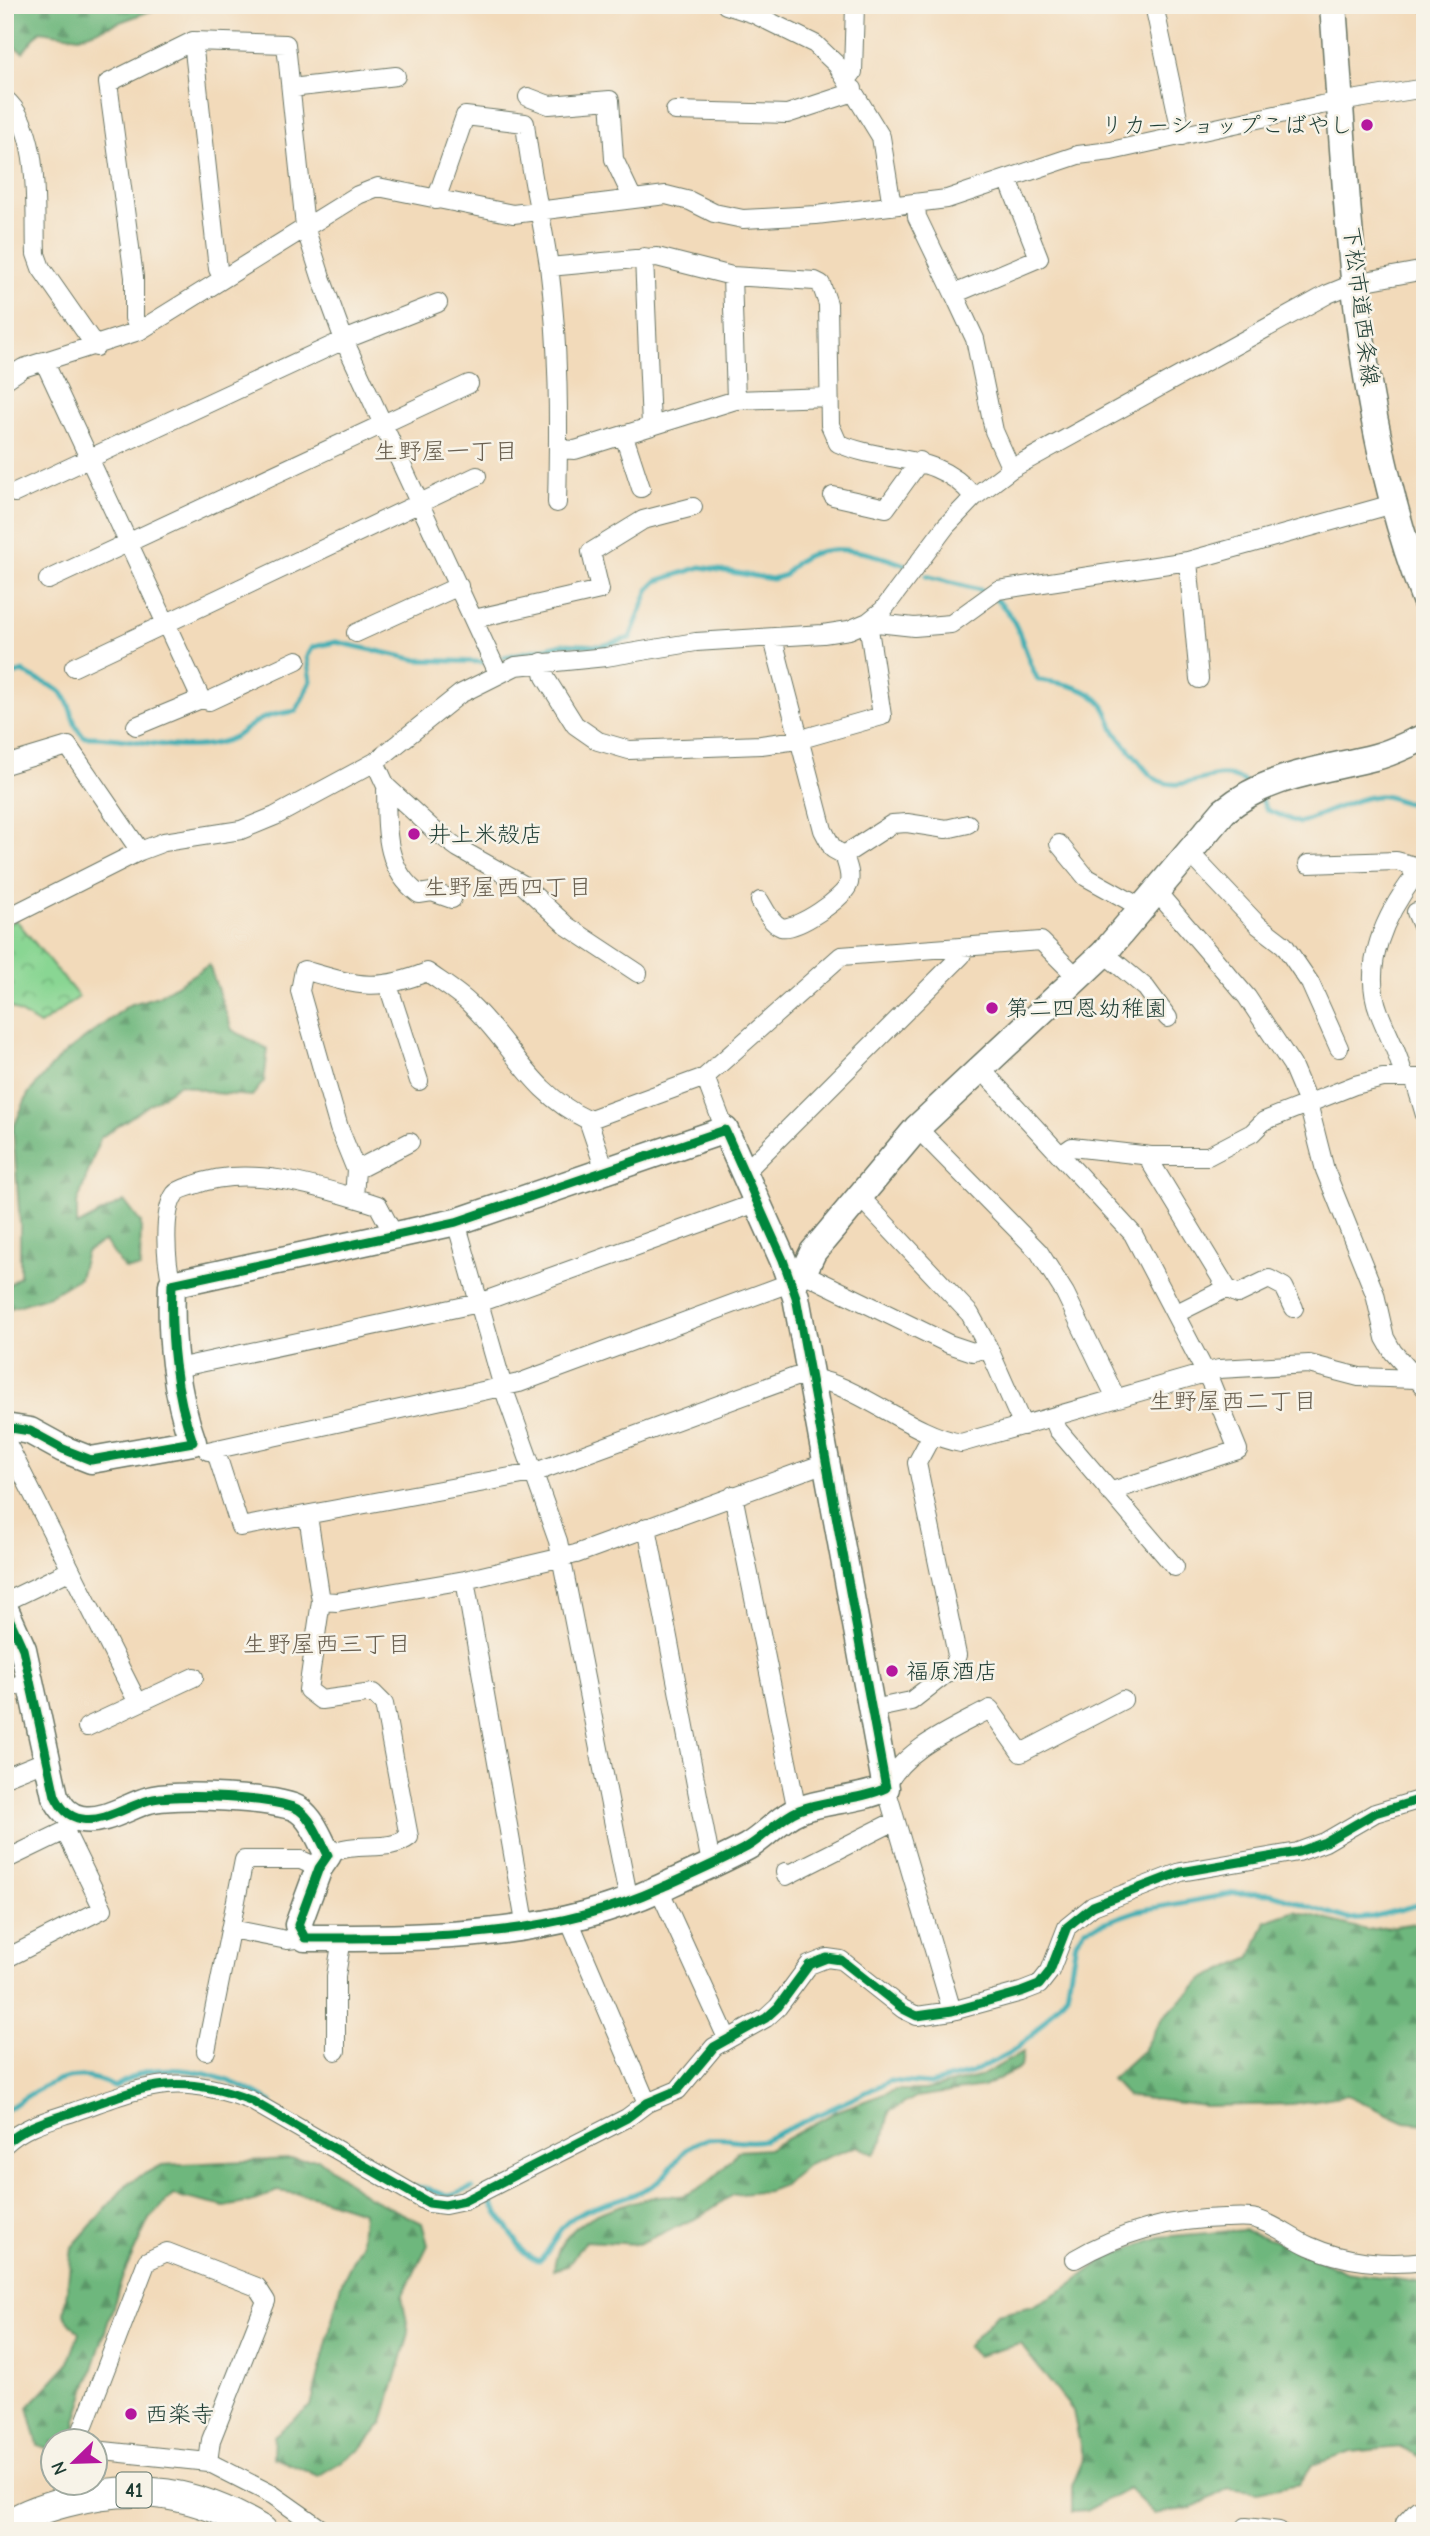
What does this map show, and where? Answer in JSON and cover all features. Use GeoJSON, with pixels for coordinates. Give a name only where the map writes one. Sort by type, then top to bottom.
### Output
{"type":"FeatureCollection","features":[{"type":"Feature","properties":{"kind":"main road","name":"41"},"geometry":{"type":"LineString","coordinates":[[5,2527],[51,2506],[94,2494],[140,2490],[187,2497],[236,2515],[262,2531]]}},
{"type":"Feature","properties":{"kind":"street"},"geometry":{"type":"LineString","coordinates":[[726,5],[754,10],[815,44],[837,65],[881,137],[891,206]]}},
{"type":"Feature","properties":{"kind":"street"},"geometry":{"type":"LineString","coordinates":[[676,111],[787,114],[845,95],[853,72],[855,5]]}},
{"type":"Feature","properties":{"kind":"street"},"geometry":{"type":"LineString","coordinates":[[1154,5],[1182,136]]}},
{"type":"Feature","properties":{"kind":"street","name":"下松市道西条線"},"geometry":{"type":"LineString","coordinates":[[1333,5],[1355,283],[1380,450],[1393,504],[1425,600]]}},
{"type":"Feature","properties":{"kind":"street"},"geometry":{"type":"LineString","coordinates":[[193,41],[218,269],[223,279]]}},
{"type":"Feature","properties":{"kind":"street"},"geometry":{"type":"LineString","coordinates":[[138,331],[134,318],[134,276],[108,83],[193,41],[286,44],[305,227],[344,340],[498,673]]}},
{"type":"Feature","properties":{"kind":"street"},"geometry":{"type":"LineString","coordinates":[[291,88],[396,76]]}},
{"type":"Feature","properties":{"kind":"street"},"geometry":{"type":"LineString","coordinates":[[5,380],[23,368],[44,360],[96,347],[138,331],[358,195],[378,187],[513,214],[632,197],[666,195],[690,201],[714,213],[743,219],[916,204],[947,199],[1079,155],[1111,152],[1425,88]]}},
{"type":"Feature","properties":{"kind":"street"},"geometry":{"type":"LineString","coordinates":[[528,97],[549,105],[610,100],[614,159],[632,197]]}},
{"type":"Feature","properties":{"kind":"street"},"geometry":{"type":"LineString","coordinates":[[8,104],[23,121],[31,148],[36,254],[41,268],[96,347]]}},
{"type":"Feature","properties":{"kind":"street"},"geometry":{"type":"LineString","coordinates":[[436,200],[465,116],[525,123],[549,267],[558,449],[557,503]]}},
{"type":"Feature","properties":{"kind":"street"},"geometry":{"type":"LineString","coordinates":[[954,294],[1039,258],[1008,179]]}},
{"type":"Feature","properties":{"kind":"street"},"geometry":{"type":"LineString","coordinates":[[916,204],[917,217],[975,339],[993,432],[1011,469]]}},
{"type":"Feature","properties":{"kind":"street"},"geometry":{"type":"LineString","coordinates":[[549,267],[644,257],[676,261],[732,276],[815,281],[821,285],[828,303],[828,397],[830,425],[838,443],[935,466],[964,484],[974,497]]}},
{"type":"Feature","properties":{"kind":"street"},"geometry":{"type":"LineString","coordinates":[[644,257],[651,426]]}},
{"type":"Feature","properties":{"kind":"street"},"geometry":{"type":"LineString","coordinates":[[5,919],[140,850],[164,842],[241,830],[275,816],[375,762],[460,694],[498,673],[542,662],[606,657],[696,642],[773,639],[849,629],[868,622],[883,610],[946,526],[974,497],[1011,469],[1328,293],[1355,283],[1425,270]]}},
{"type":"Feature","properties":{"kind":"street"},"geometry":{"type":"LineString","coordinates":[[732,276],[736,400]]}},
{"type":"Feature","properties":{"kind":"street"},"geometry":{"type":"LineString","coordinates":[[15,493],[344,340],[438,303]]}},
{"type":"Feature","properties":{"kind":"street"},"geometry":{"type":"LineString","coordinates":[[44,360],[201,699]]}},
{"type":"Feature","properties":{"kind":"street"},"geometry":{"type":"LineString","coordinates":[[48,580],[469,384]]}},
{"type":"Feature","properties":{"kind":"street"},"geometry":{"type":"LineString","coordinates":[[558,449],[575,450],[736,400],[828,397]]}},
{"type":"Feature","properties":{"kind":"street"},"geometry":{"type":"LineString","coordinates":[[624,436],[641,488]]}},
{"type":"Feature","properties":{"kind":"street"},"geometry":{"type":"LineString","coordinates":[[833,496],[886,508],[920,461]]}},
{"type":"Feature","properties":{"kind":"street"},"geometry":{"type":"LineString","coordinates":[[74,667],[477,477]]}},
{"type":"Feature","properties":{"kind":"street"},"geometry":{"type":"LineString","coordinates":[[868,622],[914,627],[951,624],[998,590],[1188,561],[1393,504]]}},
{"type":"Feature","properties":{"kind":"street"},"geometry":{"type":"LineString","coordinates":[[474,620],[600,590],[591,552],[643,520],[693,507]]}},
{"type":"Feature","properties":{"kind":"street"},"geometry":{"type":"LineString","coordinates":[[1188,561],[1199,679]]}},
{"type":"Feature","properties":{"kind":"street"},"geometry":{"type":"LineString","coordinates":[[356,633],[459,586]]}},
{"type":"Feature","properties":{"kind":"street"},"geometry":{"type":"LineString","coordinates":[[542,662],[545,677],[575,725],[598,741],[629,750],[798,740],[882,716],[868,622]]}},
{"type":"Feature","properties":{"kind":"street"},"geometry":{"type":"LineString","coordinates":[[760,901],[774,922],[783,928],[793,926],[840,899],[849,885],[849,871],[844,856],[833,849],[823,830],[773,639]]}},
{"type":"Feature","properties":{"kind":"street"},"geometry":{"type":"LineString","coordinates":[[136,726],[201,699],[209,701],[298,660]]}},
{"type":"Feature","properties":{"kind":"street"},"geometry":{"type":"LineString","coordinates":[[5,1427],[30,1430],[63,1449],[91,1460],[205,1447],[503,1387],[798,1278],[813,1252],[917,1128],[1104,953],[1188,851],[1224,811],[1246,792],[1268,782],[1378,757],[1425,737]]}},
{"type":"Feature","properties":{"kind":"street"},"geometry":{"type":"LineString","coordinates":[[5,765],[68,746],[140,850]]}},
{"type":"Feature","properties":{"kind":"street"},"geometry":{"type":"LineString","coordinates":[[375,762],[386,786],[387,847],[394,862],[419,894],[432,892],[452,899]]}},
{"type":"Feature","properties":{"kind":"street"},"geometry":{"type":"LineString","coordinates":[[386,786],[458,848],[522,884],[567,926],[638,974]]}},
{"type":"Feature","properties":{"kind":"street"},"geometry":{"type":"LineString","coordinates":[[844,856],[892,824],[907,823],[946,829],[968,824]]}},
{"type":"Feature","properties":{"kind":"street"},"geometry":{"type":"LineString","coordinates":[[1059,844],[1086,877],[1149,900],[1247,997],[1292,1065],[1308,1103],[1325,1170],[1360,1250],[1375,1294],[1385,1338],[1393,1352],[1421,1383]]}},
{"type":"Feature","properties":{"kind":"street"},"geometry":{"type":"LineString","coordinates":[[1188,851],[1258,925],[1284,945],[1316,993],[1339,1048]]}},
{"type":"Feature","properties":{"kind":"street"},"geometry":{"type":"LineString","coordinates":[[1308,864],[1383,861],[1411,865],[1414,877],[1392,906],[1380,934],[1375,966],[1378,1010],[1414,1078],[1425,1115]]}},
{"type":"Feature","properties":{"kind":"street"},"geometry":{"type":"LineString","coordinates":[[1416,912],[1425,933]]}},
{"type":"Feature","properties":{"kind":"street"},"geometry":{"type":"LineString","coordinates":[[588,1120],[705,1077],[841,956],[1041,941],[1078,978]]}},
{"type":"Feature","properties":{"kind":"street"},"geometry":{"type":"LineString","coordinates":[[741,1170],[752,1165],[961,956],[964,948]]}},
{"type":"Feature","properties":{"kind":"street"},"geometry":{"type":"LineString","coordinates":[[1104,953],[1146,988],[1168,1018]]}},
{"type":"Feature","properties":{"kind":"street"},"geometry":{"type":"LineString","coordinates":[[354,1197],[356,1170],[339,1128],[300,991],[304,970],[359,986],[388,985],[427,972],[470,1004],[547,1096],[588,1120],[605,1170]]}},
{"type":"Feature","properties":{"kind":"street"},"geometry":{"type":"LineString","coordinates":[[388,985],[419,1081]]}},
{"type":"Feature","properties":{"kind":"street"},"geometry":{"type":"LineString","coordinates":[[982,1070],[1133,1234],[1204,1372],[1238,1450],[1109,1492]]}},
{"type":"Feature","properties":{"kind":"street"},"geometry":{"type":"LineString","coordinates":[[705,1077],[756,1203],[798,1278],[809,1376],[886,1788],[952,2011]]}},
{"type":"Feature","properties":{"kind":"street"},"geometry":{"type":"LineString","coordinates":[[1062,1154],[1072,1147],[1151,1156],[1208,1156],[1252,1133],[1264,1121],[1354,1085],[1384,1079],[1414,1078]]}},
{"type":"Feature","properties":{"kind":"street"},"geometry":{"type":"LineString","coordinates":[[917,1128],[1039,1252],[1065,1293],[1116,1398]]}},
{"type":"Feature","properties":{"kind":"street"},"geometry":{"type":"LineString","coordinates":[[172,1284],[456,1222],[725,1130]]}},
{"type":"Feature","properties":{"kind":"street"},"geometry":{"type":"LineString","coordinates":[[356,1170],[410,1142]]}},
{"type":"Feature","properties":{"kind":"street"},"geometry":{"type":"LineString","coordinates":[[1151,1156],[1151,1163],[1227,1288],[1238,1294],[1269,1279],[1284,1287],[1294,1308]]}},
{"type":"Feature","properties":{"kind":"street"},"geometry":{"type":"LineString","coordinates":[[394,1235],[378,1205],[278,1180],[226,1176],[209,1179],[177,1192],[169,1205],[168,1259],[177,1368],[187,1425],[205,1447],[240,1527],[533,1473],[795,1377],[820,1378],[932,1435],[961,1443],[1204,1372],[1309,1364],[1359,1377],[1421,1383]]}},
{"type":"Feature","properties":{"kind":"street"},"geometry":{"type":"LineString","coordinates":[[860,1197],[970,1314],[988,1347],[1023,1426]]}},
{"type":"Feature","properties":{"kind":"street"},"geometry":{"type":"LineString","coordinates":[[177,1368],[479,1303],[756,1203]]}},
{"type":"Feature","properties":{"kind":"street"},"geometry":{"type":"LineString","coordinates":[[456,1222],[503,1387],[561,1558],[629,1901]]}},
{"type":"Feature","properties":{"kind":"street"},"geometry":{"type":"LineString","coordinates":[[798,1278],[949,1344],[974,1352],[988,1347]]}},
{"type":"Feature","properties":{"kind":"street"},"geometry":{"type":"LineString","coordinates":[[1175,1314],[1227,1288]]}},
{"type":"Feature","properties":{"kind":"street"},"geometry":{"type":"LineString","coordinates":[[1053,1418],[1058,1430],[1175,1567]]}},
{"type":"Feature","properties":{"kind":"street"},"geometry":{"type":"LineString","coordinates":[[873,1709],[911,1701],[952,1669],[957,1655],[917,1463],[932,1435]]}},
{"type":"Feature","properties":{"kind":"street"},"geometry":{"type":"LineString","coordinates":[[5,1439],[138,1703]]}},
{"type":"Feature","properties":{"kind":"street"},"geometry":{"type":"LineString","coordinates":[[321,1601],[337,1602],[465,1580],[561,1558],[825,1463]]}},
{"type":"Feature","properties":{"kind":"street"},"geometry":{"type":"LineString","coordinates":[[733,1495],[797,1811]]}},
{"type":"Feature","properties":{"kind":"street"},"geometry":{"type":"LineString","coordinates":[[305,1938],[298,1925],[323,1861],[342,1846],[399,1845],[409,1837],[384,1704],[373,1693],[321,1700],[308,1690],[321,1601],[308,1516]]}},
{"type":"Feature","properties":{"kind":"street"},"geometry":{"type":"LineString","coordinates":[[647,1527],[714,1863]]}},
{"type":"Feature","properties":{"kind":"street"},"geometry":{"type":"LineString","coordinates":[[5,1602],[71,1570]]}},
{"type":"Feature","properties":{"kind":"street"},"geometry":{"type":"LineString","coordinates":[[465,1580],[526,1928]]}},
{"type":"Feature","properties":{"kind":"street"},"geometry":{"type":"LineString","coordinates":[[5,1609],[23,1649],[55,1796],[103,1909],[5,1959]]}},
{"type":"Feature","properties":{"kind":"street"},"geometry":{"type":"LineString","coordinates":[[87,1727],[194,1677]]}},
{"type":"Feature","properties":{"kind":"street"},"geometry":{"type":"LineString","coordinates":[[5,1690],[30,1680]]}},
{"type":"Feature","properties":{"kind":"street"},"geometry":{"type":"LineString","coordinates":[[230,1929],[288,1940],[484,1935],[569,1920],[629,1901],[714,1863],[749,1846],[797,1811],[869,1796],[886,1788],[893,1771],[944,1733],[990,1709],[1021,1753],[1123,1700]]}},
{"type":"Feature","properties":{"kind":"street"},"geometry":{"type":"LineString","coordinates":[[5,1777],[47,1760]]}},
{"type":"Feature","properties":{"kind":"street"},"geometry":{"type":"LineString","coordinates":[[5,1860],[69,1824],[103,1817],[151,1799],[177,1795],[280,1802],[298,1809],[310,1821],[323,1861]]}},
{"type":"Feature","properties":{"kind":"street"},"geometry":{"type":"LineString","coordinates":[[5,2144],[32,2126],[143,2086],[196,2085],[224,2090],[250,2100],[410,2195],[429,2203],[445,2205],[464,2201],[519,2170],[626,2118],[647,2103],[678,2090],[713,2048],[766,2018],[778,2007],[809,1965],[827,1958],[852,1966],[903,2009],[917,2016],[952,2011],[1021,1993],[1039,1984],[1050,1971],[1067,1927],[1093,1906],[1181,1872],[1298,1852],[1325,1842],[1375,1813],[1425,1798]]}},
{"type":"Feature","properties":{"kind":"street"},"geometry":{"type":"LineString","coordinates":[[785,1872],[786,1876],[895,1821]]}},
{"type":"Feature","properties":{"kind":"street"},"geometry":{"type":"LineString","coordinates":[[206,2051],[244,1860],[323,1861]]}},
{"type":"Feature","properties":{"kind":"street"},"geometry":{"type":"LineString","coordinates":[[659,1889],[727,2038]]}},
{"type":"Feature","properties":{"kind":"street"},"geometry":{"type":"LineString","coordinates":[[569,1920],[647,2103]]}},
{"type":"Feature","properties":{"kind":"street"},"geometry":{"type":"LineString","coordinates":[[336,2051],[336,1976],[342,1938]]}},
{"type":"Feature","properties":{"kind":"street"},"geometry":{"type":"LineString","coordinates":[[1075,2259],[1131,2232],[1201,2218],[1255,2218],[1309,2246],[1349,2258],[1377,2263],[1425,2261]]}},
{"type":"Feature","properties":{"kind":"street"},"geometry":{"type":"LineString","coordinates":[[83,2428],[148,2261],[167,2252],[257,2287],[266,2301],[211,2440],[208,2462]]}},
{"type":"Feature","properties":{"kind":"street"},"geometry":{"type":"LineString","coordinates":[[108,2451],[208,2462],[273,2495],[324,2531]]}},
{"type":"Feature","properties":{"kind":"street"},"geometry":{"type":"LineString","coordinates":[[1404,2531],[1405,2523],[1417,2510],[1425,2509]]}},
{"type":"Feature","properties":{"kind":"street"},"geometry":{"type":"LineString","coordinates":[[1244,2531],[1246,2527],[1279,2531]]}},
{"type":"Feature","properties":{"kind":"green space"},"geometry":{"type":"Polygon","coordinates":[[[5,5],[167,5],[79,37],[40,31],[23,52],[5,42],[5,5]]]}},
{"type":"Feature","properties":{"kind":"green space"},"geometry":{"type":"Polygon","coordinates":[[[16,920],[79,997],[40,1025],[5,1004],[5,925],[16,920]]]}},
{"type":"Feature","properties":{"kind":"green space"},"geometry":{"type":"Polygon","coordinates":[[[209,965],[232,1030],[268,1049],[264,1081],[252,1096],[214,1093],[180,1084],[100,1138],[77,1204],[77,1226],[124,1201],[141,1223],[140,1268],[124,1269],[105,1241],[86,1252],[79,1278],[49,1296],[5,1310],[5,1288],[20,1276],[20,1223],[13,1129],[28,1094],[59,1058],[129,1005],[158,996],[209,965]]]}},
{"type":"Feature","properties":{"kind":"green space"},"geometry":{"type":"Polygon","coordinates":[[[1295,1911],[1366,1930],[1425,1922],[1425,2124],[1405,2122],[1347,2095],[1291,2104],[1205,2106],[1127,2096],[1111,2079],[1143,2050],[1162,2018],[1204,1979],[1251,1957],[1266,1921],[1295,1911]]]}},
{"type":"Feature","properties":{"kind":"green space"},"geometry":{"type":"Polygon","coordinates":[[[1023,2052],[1021,2067],[983,2087],[916,2097],[889,2112],[883,2140],[874,2154],[857,2146],[807,2165],[784,2185],[768,2191],[732,2195],[699,2217],[638,2244],[585,2241],[567,2266],[554,2270],[558,2253],[566,2238],[577,2226],[608,2209],[643,2199],[685,2195],[715,2177],[738,2151],[768,2149],[837,2111],[895,2090],[925,2090],[979,2077],[1023,2052]]]}},
{"type":"Feature","properties":{"kind":"green space"},"geometry":{"type":"Polygon","coordinates":[[[319,2159],[366,2196],[422,2223],[428,2245],[402,2297],[409,2333],[383,2422],[360,2450],[318,2476],[273,2457],[274,2436],[311,2406],[341,2284],[361,2244],[363,2212],[313,2196],[277,2191],[255,2201],[225,2207],[173,2195],[149,2219],[123,2276],[75,2428],[38,2428],[38,2445],[28,2407],[68,2364],[79,2333],[64,2315],[72,2247],[129,2182],[161,2165],[319,2159]]]}},
{"type":"Feature","properties":{"kind":"green space"},"geometry":{"type":"Polygon","coordinates":[[[1244,2230],[1301,2250],[1345,2272],[1425,2283],[1425,2459],[1401,2447],[1351,2452],[1312,2465],[1299,2484],[1258,2492],[1229,2488],[1192,2508],[1154,2514],[1128,2488],[1086,2511],[1072,2512],[1072,2486],[1083,2460],[1073,2411],[1020,2344],[977,2356],[967,2347],[997,2314],[1033,2306],[1063,2290],[1109,2256],[1160,2237],[1244,2230]]]}},
{"type":"Feature","properties":{"kind":"waterway"},"geometry":{"type":"LineString","coordinates":[[504,657],[563,644],[602,646],[630,638],[649,589],[657,581],[701,567],[772,579],[785,575],[796,563],[810,555],[841,550],[858,551],[905,565]]}},
{"type":"Feature","properties":{"kind":"waterway"},"geometry":{"type":"LineString","coordinates":[[926,576],[984,591]]}},
{"type":"Feature","properties":{"kind":"waterway"},"geometry":{"type":"LineString","coordinates":[[995,599],[1011,616],[1038,680],[1073,686],[1096,698],[1106,709],[1117,735],[1154,778],[1177,784],[1223,776],[1235,777],[1246,783]]}},
{"type":"Feature","properties":{"kind":"waterway"},"geometry":{"type":"LineString","coordinates":[[5,677],[23,671],[62,693],[69,704],[76,727],[84,737],[201,746],[225,741],[264,718],[296,711],[311,681],[307,657],[313,647],[336,642],[418,660],[483,662]]}},
{"type":"Feature","properties":{"kind":"waterway"},"geometry":{"type":"LineString","coordinates":[[1261,798],[1267,810],[1299,823],[1368,797],[1383,796],[1411,803],[1425,801]]}},
{"type":"Feature","properties":{"kind":"waterway"},"geometry":{"type":"LineString","coordinates":[[488,2198],[525,2254],[539,2261],[571,2219],[655,2184],[694,2144],[709,2139],[764,2140],[890,2081],[930,2084],[971,2073],[1010,2053],[1030,2037],[1067,1994],[1076,1941],[1085,1929],[1137,1911],[1236,1893],[1272,1894],[1348,1919],[1372,1917],[1425,1903]]}},
{"type":"Feature","properties":{"kind":"waterway"},"geometry":{"type":"LineString","coordinates":[[5,2111],[57,2081],[84,2077],[114,2087],[144,2072],[170,2069],[215,2077],[271,2102]]}},
{"type":"Feature","properties":{"kind":"waterway"},"geometry":{"type":"LineString","coordinates":[[415,2186],[450,2196],[472,2188]]}},
{"type":"Feature","properties":{"kind":"railway"},"geometry":{"type":"LineString","coordinates":[[1417,5],[1425,18]]}},
{"type":"Feature","properties":{"kind":"cycle path"},"geometry":{"type":"LineString","coordinates":[[5,1427],[30,1431],[91,1460],[193,1442],[182,1404],[175,1364],[172,1284],[456,1222],[725,1130],[783,1260],[796,1297],[886,1788],[799,1810],[754,1843],[715,1863],[618,1905],[574,1917],[530,1926],[441,1936],[305,1938],[298,1925],[319,1868],[328,1855],[312,1825],[299,1810],[249,1799],[201,1797],[149,1800],[90,1820],[73,1816],[62,1808],[55,1796],[23,1649],[5,1609]]}},
{"type":"Feature","properties":{"kind":"cycle path"},"geometry":{"type":"LineString","coordinates":[[5,2144],[37,2124],[140,2090],[179,2084],[200,2086],[250,2100],[429,2203],[445,2205],[464,2201],[627,2118],[647,2103],[678,2090],[714,2047],[766,2018],[778,2007],[809,1965],[827,1958],[841,1960],[903,2009],[917,2016],[952,2011],[1039,1985],[1050,1971],[1067,1927],[1093,1906],[1181,1872],[1298,1852],[1325,1842],[1375,1813],[1425,1798]]}},
{"type":"Feature","properties":{"kind":"place","name":"リカーショップこばやし"},"geometry":{"type":"Point","coordinates":[1367,125]}},
{"type":"Feature","properties":{"kind":"place","name":"井上米殻店"},"geometry":{"type":"Point","coordinates":[414,834]}},
{"type":"Feature","properties":{"kind":"place","name":"第二四恩幼稚園"},"geometry":{"type":"Point","coordinates":[992,1008]}},
{"type":"Feature","properties":{"kind":"place","name":"福原酒店"},"geometry":{"type":"Point","coordinates":[892,1671]}},
{"type":"Feature","properties":{"kind":"place","name":"西楽寺"},"geometry":{"type":"Point","coordinates":[131,2414]}},
{"type":"Feature","properties":{"kind":"district","name":"生野屋一丁目"},"geometry":{"type":"Point","coordinates":[446,451]}},
{"type":"Feature","properties":{"kind":"district","name":"生野屋西四丁目"},"geometry":{"type":"Point","coordinates":[508,887]}},
{"type":"Feature","properties":{"kind":"district","name":"生野屋西二丁目"},"geometry":{"type":"Point","coordinates":[1233,1401]}},
{"type":"Feature","properties":{"kind":"district","name":"生野屋西三丁目"},"geometry":{"type":"Point","coordinates":[327,1644]}}]}
